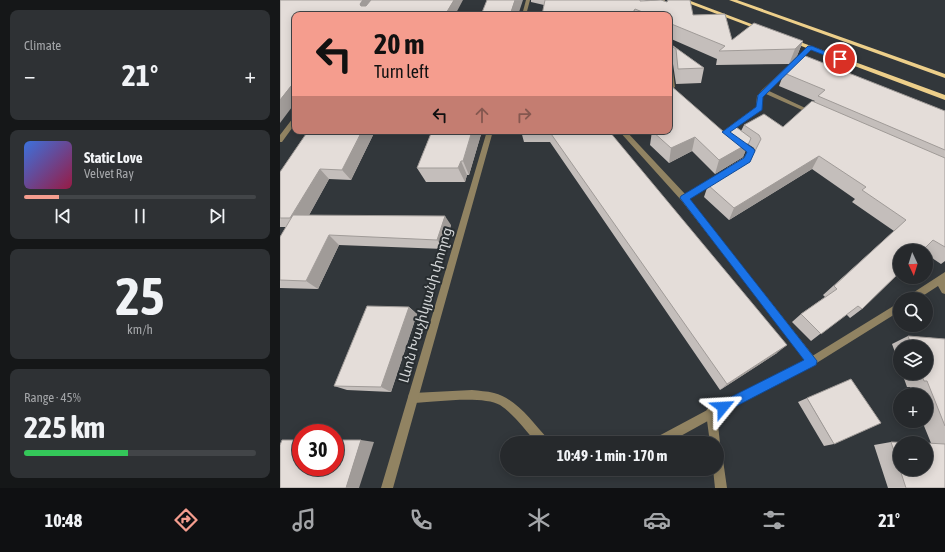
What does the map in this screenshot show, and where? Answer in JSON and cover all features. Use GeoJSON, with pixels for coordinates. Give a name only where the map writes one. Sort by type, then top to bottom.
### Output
{"type":"FeatureCollection","features":[{"type":"Feature","properties":{"kind":"main road"},"geometry":{"type":"LineString","coordinates":[[683,0],[773,34]]}},
{"type":"Feature","properties":{"kind":"main road"},"geometry":{"type":"LineString","coordinates":[[732,0],[945,76]]}},
{"type":"Feature","properties":{"kind":"main road"},"geometry":{"type":"LineString","coordinates":[[780,36],[945,98]]}},
{"type":"Feature","properties":{"kind":"street"},"geometry":{"type":"LineString","coordinates":[[525,12],[528,0]]}},
{"type":"Feature","properties":{"kind":"street"},"geometry":{"type":"LineString","coordinates":[[663,0],[663,12]]}},
{"type":"Feature","properties":{"kind":"street"},"geometry":{"type":"LineString","coordinates":[[684,198],[748,160],[751,151],[725,132],[759,108],[760,96],[764,91],[810,48]]}},
{"type":"Feature","properties":{"kind":"street"},"geometry":{"type":"LineString","coordinates":[[764,91],[822,117]]}},
{"type":"Feature","properties":{"kind":"street"},"geometry":{"type":"LineString","coordinates":[[280,140],[292,123]]}},
{"type":"Feature","properties":{"kind":"street","name":"Լևոն Խաչիկյանի փողոց"},"geometry":{"type":"LineString","coordinates":[[388,488],[412,398],[489,134]]}},
{"type":"Feature","properties":{"kind":"street"},"geometry":{"type":"LineString","coordinates":[[625,134],[684,198],[812,361]]}},
{"type":"Feature","properties":{"kind":"street"},"geometry":{"type":"LineString","coordinates":[[921,292],[942,278],[945,290]]}},
{"type":"Feature","properties":{"kind":"street"},"geometry":{"type":"LineString","coordinates":[[669,436],[710,413],[812,361],[893,310]]}},
{"type":"Feature","properties":{"kind":"street"},"geometry":{"type":"LineString","coordinates":[[412,398],[483,396],[501,400],[512,409],[537,436]]}},
{"type":"Feature","properties":{"kind":"street"},"geometry":{"type":"LineString","coordinates":[[710,413],[714,436]]}},
{"type":"Feature","properties":{"kind":"street"},"geometry":{"type":"LineString","coordinates":[[719,476],[721,488]]}},
{"type":"Feature","properties":{"kind":"building"},"geometry":{"type":"Polygon","coordinates":[[[280,0],[363,0],[360,4],[361,6],[366,6],[371,0],[454,0],[447,12],[292,12],[292,85],[280,100],[280,0]]]}},
{"type":"Feature","properties":{"kind":"building"},"geometry":{"type":"Polygon","coordinates":[[[487,0],[515,0],[511,12],[482,12],[487,0]]]}},
{"type":"Feature","properties":{"kind":"building"},"geometry":{"type":"Polygon","coordinates":[[[545,0],[661,0],[667,2],[668,0],[690,0],[693,15],[725,14],[732,40],[754,23],[803,41],[795,49],[719,51],[725,46],[672,24],[672,12],[642,12],[635,9],[633,12],[543,12],[545,0]]]}},
{"type":"Feature","properties":{"kind":"building"},"geometry":{"type":"Polygon","coordinates":[[[672,45],[704,68],[678,69],[676,49],[672,45]]]}},
{"type":"Feature","properties":{"kind":"building"},"geometry":{"type":"Polygon","coordinates":[[[803,55],[945,111],[945,150],[818,96],[825,90],[784,73],[803,55]]]}},
{"type":"Feature","properties":{"kind":"building"},"geometry":{"type":"Polygon","coordinates":[[[672,87],[725,133],[736,127],[751,138],[749,143],[719,160],[695,137],[671,148],[655,134],[672,134],[672,87]]]}},
{"type":"Feature","properties":{"kind":"building"},"geometry":{"type":"Polygon","coordinates":[[[812,101],[945,158],[945,247],[933,240],[929,244],[893,244],[893,279],[862,309],[858,306],[821,334],[801,314],[837,289],[834,286],[906,220],[862,190],[866,187],[819,156],[734,208],[708,185],[730,173],[726,169],[755,151],[761,139],[759,135],[744,125],[764,114],[783,127],[812,101]]]}},
{"type":"Feature","properties":{"kind":"building"},"geometry":{"type":"Polygon","coordinates":[[[306,134],[360,134],[342,170],[320,169],[290,218],[280,218],[280,172],[306,134]]]}},
{"type":"Feature","properties":{"kind":"building"},"geometry":{"type":"Polygon","coordinates":[[[431,134],[471,134],[463,161],[461,161],[458,168],[417,168],[431,134]]]}},
{"type":"Feature","properties":{"kind":"building"},"geometry":{"type":"Polygon","coordinates":[[[551,134],[611,134],[787,345],[727,384],[551,134]]]}},
{"type":"Feature","properties":{"kind":"building"},"geometry":{"type":"Polygon","coordinates":[[[293,215],[445,216],[437,240],[329,235],[306,281],[280,280],[280,237],[293,215]]]}},
{"type":"Feature","properties":{"kind":"building"},"geometry":{"type":"Polygon","coordinates":[[[367,306],[409,307],[381,387],[334,386],[367,306]]]}},
{"type":"Feature","properties":{"kind":"building"},"geometry":{"type":"Polygon","coordinates":[[[908,336],[945,339],[945,426],[933,396],[933,388],[930,388],[927,381],[924,380],[933,380],[933,340],[909,340],[908,336]]]}},
{"type":"Feature","properties":{"kind":"building"},"geometry":{"type":"Polygon","coordinates":[[[851,379],[881,423],[834,444],[807,398],[851,379]]]}},
{"type":"Feature","properties":{"kind":"building"},"geometry":{"type":"Polygon","coordinates":[[[282,440],[292,440],[292,476],[344,476],[344,440],[361,440],[346,488],[280,488],[280,445],[282,440]]]}},
{"type":"Feature","properties":{"kind":"building"},"geometry":{"type":"Polygon","coordinates":[[[933,443],[945,444],[945,488],[906,488],[902,476],[933,476],[933,443]]]}},
{"type":"Feature","properties":{"kind":"route"},"geometry":{"type":"LineString","coordinates":[[723,407],[812,361],[684,198],[748,160],[751,151],[725,132],[759,108],[760,96],[764,91],[810,48],[840,59]]}}]}
